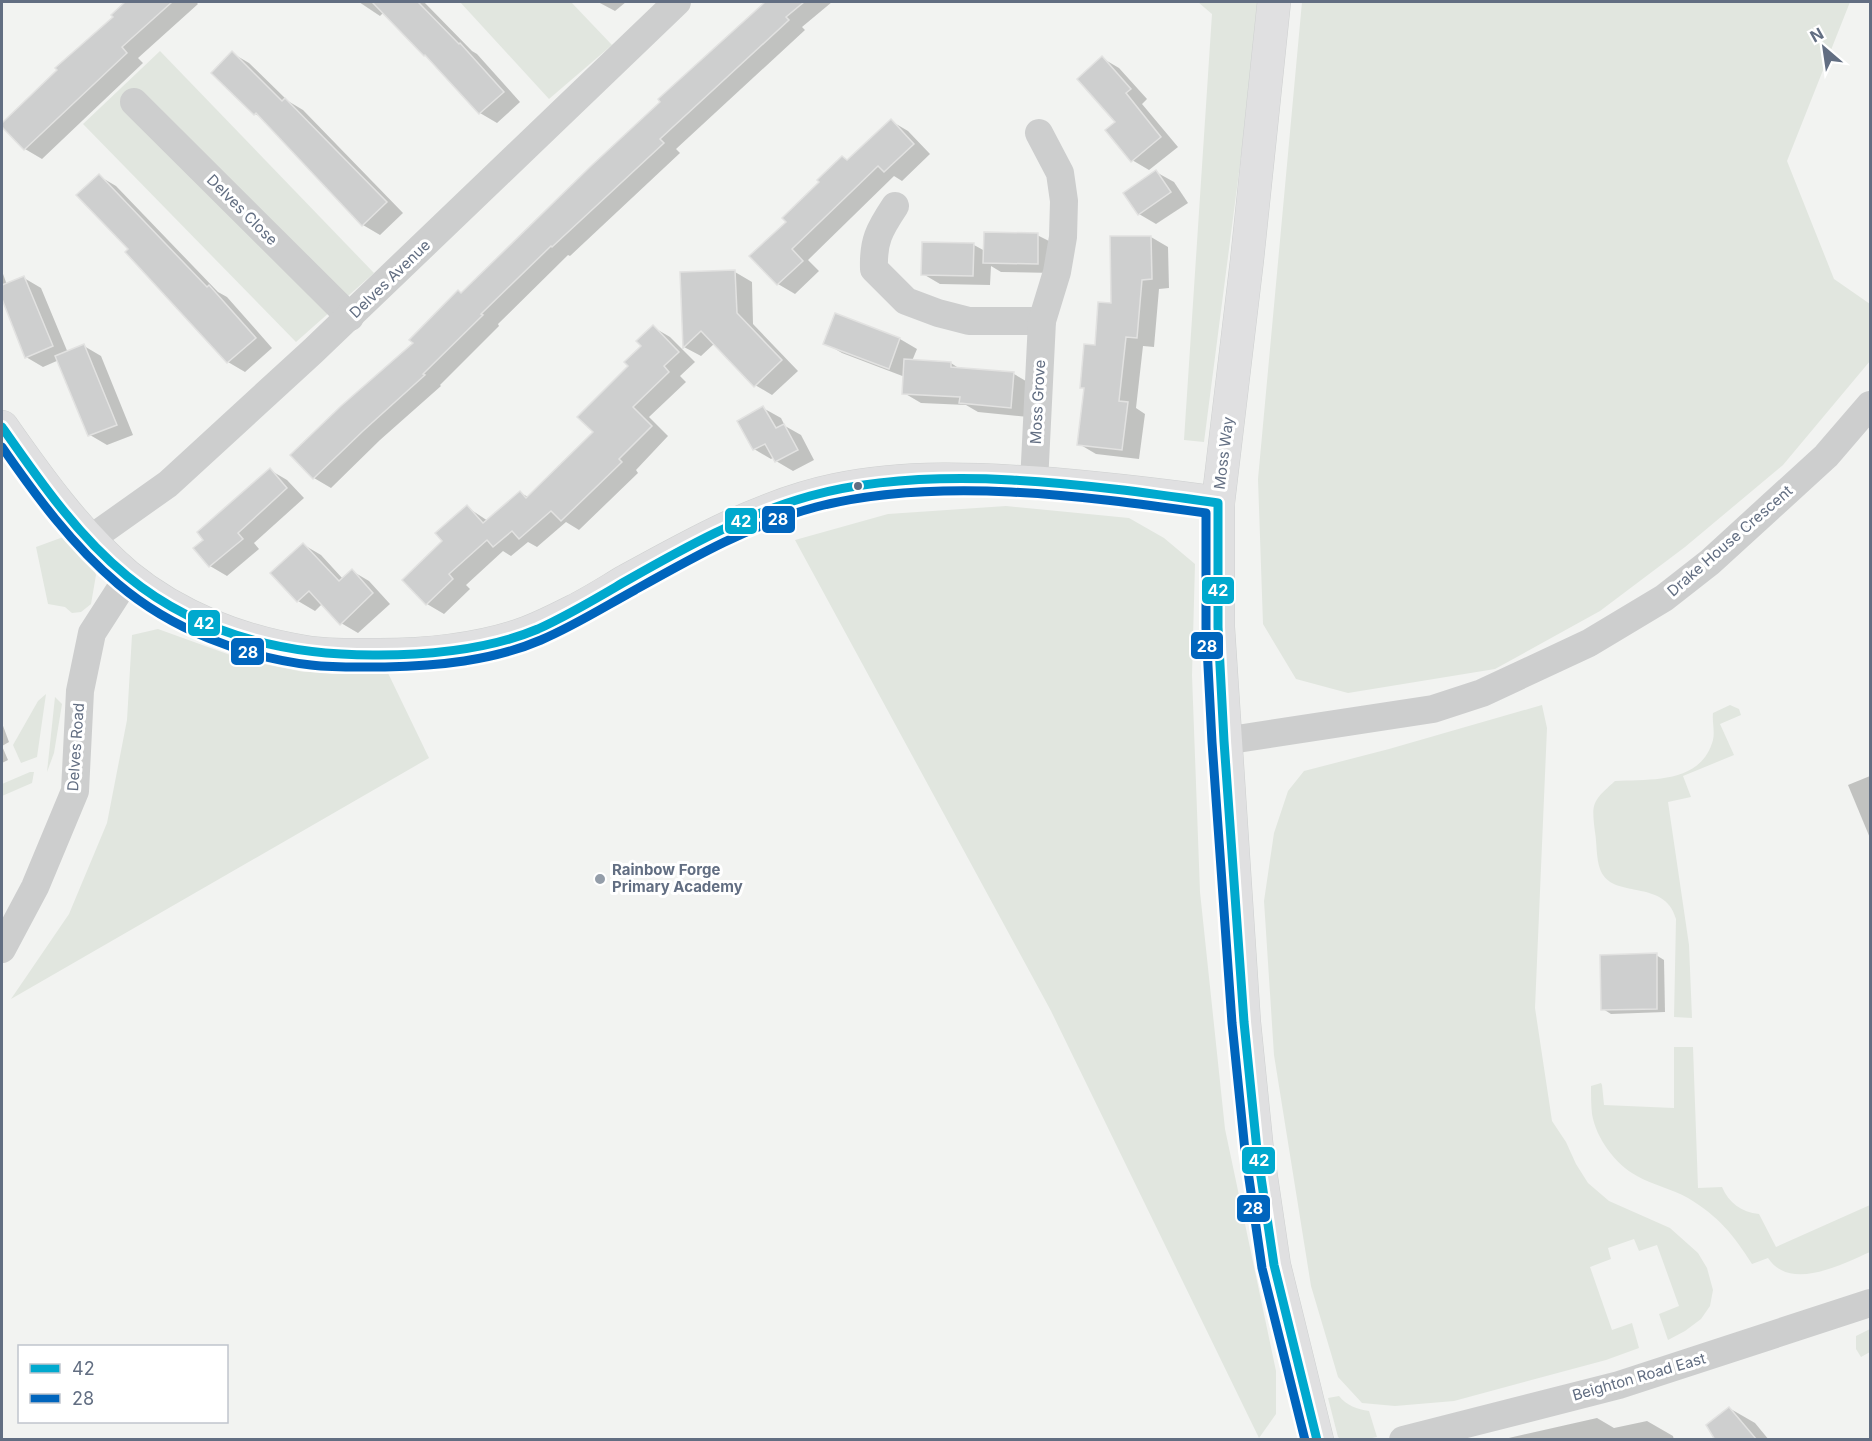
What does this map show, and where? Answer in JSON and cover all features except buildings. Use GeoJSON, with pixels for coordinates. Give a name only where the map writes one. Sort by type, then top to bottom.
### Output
{"type":"FeatureCollection","features":[{"type":"Feature","properties":{"kind":"street","name":"Delves Avenue"},"geometry":{"type":"LineString","coordinates":[[89,540],[168,484],[350,317],[677,2]]}},
{"type":"Feature","properties":{"kind":"street","name":"Moss Way"},"geometry":{"type":"LineString","coordinates":[[1274,2],[1247,260],[1218,503],[1218,627],[1244,1022],[1257,1150],[1274,1265],[1317,1440]]}},
{"type":"Feature","properties":{"kind":"street","name":"Delves Close"},"geometry":{"type":"LineString","coordinates":[[134,102],[350,317]]}},
{"type":"Feature","properties":{"kind":"street","name":"Moss Grove"},"geometry":{"type":"LineString","coordinates":[[1034,483],[1042,321],[1057,272],[1063,237],[1064,201],[1060,173],[1039,134]]}},
{"type":"Feature","properties":{"kind":"street"},"geometry":{"type":"LineString","coordinates":[[895,206],[881,226],[873,249],[874,269],[906,301],[969,321],[1042,321]]}},
{"type":"Feature","properties":{"kind":"street","name":"Drake House Crescent"},"geometry":{"type":"LineString","coordinates":[[1224,741],[1433,709],[1482,693],[1580,648],[1664,598],[1710,562],[1826,456],[1870,405]]}},
{"type":"Feature","properties":{"kind":"street"},"geometry":{"type":"LineString","coordinates":[[2,427],[65,514],[89,540],[128,577],[172,607],[218,629],[270,645],[308,652],[353,655],[443,652],[520,635],[576,610],[627,580],[747,519],[790,502],[836,490],[879,483],[949,478],[1143,492],[1218,503]]}},
{"type":"Feature","properties":{"kind":"street","name":"Delves Road"},"geometry":{"type":"LineString","coordinates":[[2,949],[35,887],[75,791],[80,691],[92,633],[128,577]]}},
{"type":"Feature","properties":{"kind":"street","name":"Beighton Road East"},"geometry":{"type":"LineString","coordinates":[[1403,1440],[1619,1385],[1870,1303]]}},
{"type":"Feature","properties":{"kind":"shaded area"},"geometry":{"type":"Polygon","coordinates":[[[460,2],[571,2],[612,45],[549,99],[460,2]]]}},
{"type":"Feature","properties":{"kind":"shaded area"},"geometry":{"type":"Polygon","coordinates":[[[1198,2],[1261,2],[1204,442],[1184,440],[1212,14],[1198,2]]]}},
{"type":"Feature","properties":{"kind":"shaded area"},"geometry":{"type":"Polygon","coordinates":[[[1302,2],[1850,2],[1787,161],[1834,279],[1870,304],[1870,361],[1783,465],[1685,547],[1600,611],[1495,669],[1348,693],[1296,679],[1263,624],[1258,479],[1302,2]]]}},
{"type":"Feature","properties":{"kind":"shaded area"},"geometry":{"type":"Polygon","coordinates":[[[160,51],[374,273],[296,342],[83,124],[160,51]]]}},
{"type":"Feature","properties":{"kind":"shaded area"},"geometry":{"type":"Polygon","coordinates":[[[1006,506],[1129,518],[1164,538],[1195,564],[1192,675],[1200,892],[1225,1129],[1276,1371],[1276,1414],[1259,1438],[1051,1011],[795,540],[888,514],[1006,506]]]}},
{"type":"Feature","properties":{"kind":"shaded area"},"geometry":{"type":"Polygon","coordinates":[[[66,536],[94,567],[96,575],[91,604],[81,612],[72,613],[65,607],[48,604],[36,547],[66,536]]]}},
{"type":"Feature","properties":{"kind":"shaded area"},"geometry":{"type":"Polygon","coordinates":[[[158,629],[244,660],[304,672],[387,671],[429,758],[11,999],[69,914],[107,823],[127,720],[132,635],[158,629]]]}},
{"type":"Feature","properties":{"kind":"shaded area"},"geometry":{"type":"Polygon","coordinates":[[[46,694],[37,757],[21,763],[13,745],[38,701],[46,694]]]}},
{"type":"Feature","properties":{"kind":"shaded area"},"geometry":{"type":"Polygon","coordinates":[[[55,697],[62,704],[54,753],[47,772],[55,697]]]}},
{"type":"Feature","properties":{"kind":"shaded area"},"geometry":{"type":"Polygon","coordinates":[[[1542,705],[1547,728],[1535,1008],[1552,1121],[1588,1183],[1609,1201],[1670,1228],[1698,1253],[1707,1268],[1713,1290],[1710,1306],[1701,1319],[1668,1340],[1659,1314],[1679,1306],[1657,1245],[1639,1251],[1634,1239],[1608,1248],[1611,1259],[1590,1267],[1612,1330],[1632,1323],[1639,1348],[1606,1360],[1454,1401],[1395,1406],[1362,1403],[1338,1377],[1311,1286],[1274,1055],[1264,901],[1274,833],[1288,791],[1304,771],[1542,705]]]}},
{"type":"Feature","properties":{"kind":"shaded area"},"geometry":{"type":"Polygon","coordinates":[[[1730,705],[1739,709],[1741,715],[1720,724],[1734,755],[1683,776],[1691,797],[1668,802],[1689,945],[1692,1018],[1674,1017],[1676,919],[1670,906],[1661,898],[1626,888],[1606,879],[1598,860],[1594,808],[1598,798],[1615,781],[1659,779],[1686,772],[1698,765],[1707,754],[1713,740],[1713,713],[1730,705]]]}},
{"type":"Feature","properties":{"kind":"shaded area"},"geometry":{"type":"Polygon","coordinates":[[[34,772],[32,783],[2,796],[2,784],[34,772]]]}},
{"type":"Feature","properties":{"kind":"shaded area"},"geometry":{"type":"Polygon","coordinates":[[[1674,1047],[1693,1047],[1698,1188],[1722,1187],[1736,1206],[1759,1214],[1776,1247],[1870,1205],[1870,1252],[1832,1268],[1803,1274],[1789,1273],[1778,1268],[1768,1258],[1752,1264],[1732,1235],[1699,1205],[1682,1195],[1637,1176],[1621,1165],[1602,1141],[1594,1123],[1591,1086],[1601,1083],[1604,1105],[1674,1108],[1674,1047]]]}},
{"type":"Feature","properties":{"kind":"shaded area"},"geometry":{"type":"Polygon","coordinates":[[[1870,1329],[1870,1352],[1861,1357],[1856,1349],[1856,1336],[1870,1329]]]}},
{"type":"Feature","properties":{"kind":"shaded area"},"geometry":{"type":"Polygon","coordinates":[[[1339,1396],[1352,1406],[1369,1411],[1377,1437],[1342,1440],[1338,1437],[1328,1398],[1339,1396]]]}},
{"type":"Feature","properties":{"kind":"transit line","name":"42"},"geometry":{"type":"LineString","coordinates":[[2,427],[75,525],[109,560],[155,597],[215,628],[246,638],[311,652],[399,655],[460,650],[500,642],[538,629],[561,618],[670,556],[739,522],[786,503],[858,486],[908,480],[1013,480],[1066,484],[1218,503],[1218,627],[1224,741],[1244,1022],[1257,1150],[1274,1265],[1317,1440]]}},
{"type":"Feature","properties":{"kind":"transit line","name":"28"},"geometry":{"type":"LineString","coordinates":[[2,447],[42,502],[85,553],[118,584],[161,615],[234,648],[285,661],[330,667],[444,664],[484,658],[522,647],[565,629],[678,566],[746,532],[816,507],[863,498],[911,492],[1011,492],[1061,495],[1206,513],[1206,628],[1212,742],[1232,1023],[1245,1151],[1262,1268],[1305,1440]]}},
{"type":"Feature","properties":{"kind":"place","name":"Rainbow Forge Primary Academy"},"geometry":{"type":"Point","coordinates":[600,879]}}]}
